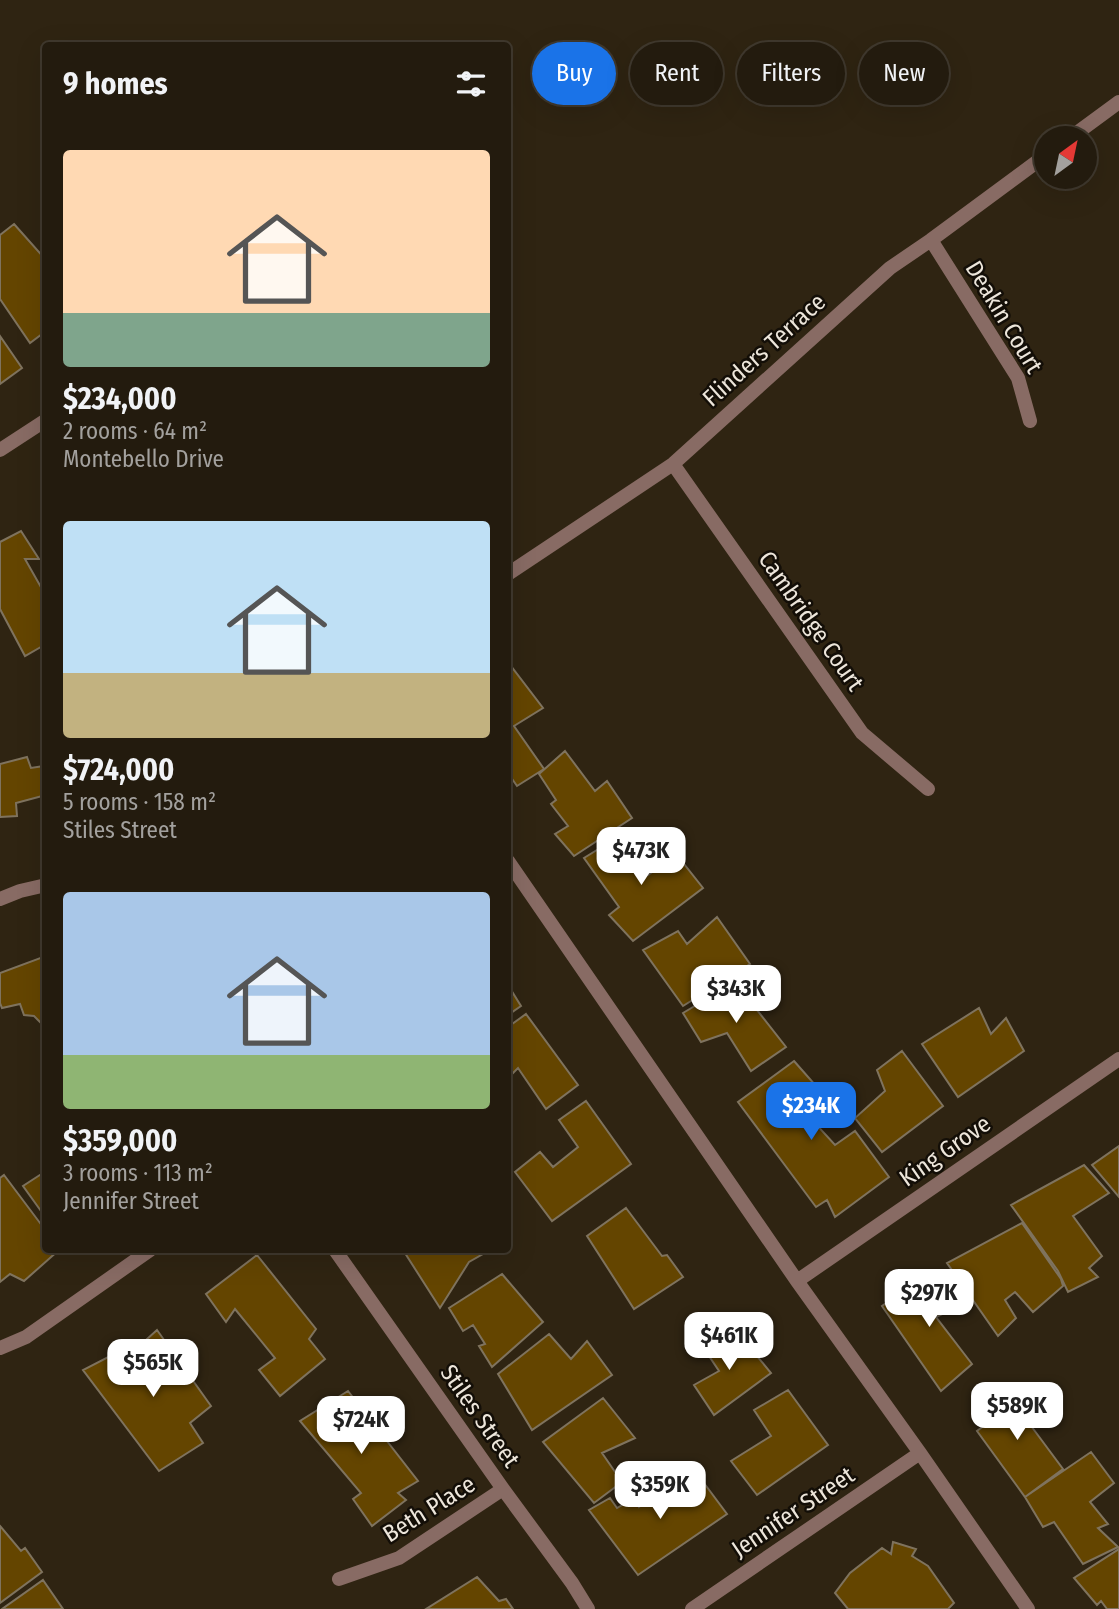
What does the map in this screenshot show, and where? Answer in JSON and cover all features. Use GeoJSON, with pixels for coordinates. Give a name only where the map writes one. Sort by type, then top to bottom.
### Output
{"type":"FeatureCollection","features":[{"type":"Feature","properties":{"kind":"street"},"geometry":{"type":"LineString","coordinates":[[1087,126],[1119,103]]}},
{"type":"Feature","properties":{"kind":"street","name":"Flinders Terrace"},"geometry":{"type":"LineString","coordinates":[[511,572],[673,464],[890,268],[1034,164]]}},
{"type":"Feature","properties":{"kind":"street","name":"Deakin Court"},"geometry":{"type":"LineString","coordinates":[[931,240],[1018,378],[1030,421]]}},
{"type":"Feature","properties":{"kind":"street"},"geometry":{"type":"LineString","coordinates":[[0,450],[42,424]]}},
{"type":"Feature","properties":{"kind":"street","name":"Cambridge Court"},"geometry":{"type":"LineString","coordinates":[[673,464],[862,733],[928,789]]}},
{"type":"Feature","properties":{"kind":"street"},"geometry":{"type":"LineString","coordinates":[[511,865],[797,1281],[1028,1609]]}},
{"type":"Feature","properties":{"kind":"street"},"geometry":{"type":"LineString","coordinates":[[0,899],[42,885]]}},
{"type":"Feature","properties":{"kind":"street","name":"King Grove"},"geometry":{"type":"LineString","coordinates":[[797,1281],[1119,1059]]}},
{"type":"Feature","properties":{"kind":"street"},"geometry":{"type":"LineString","coordinates":[[0,1348],[26,1337],[146,1253]]}},
{"type":"Feature","properties":{"kind":"street","name":"Stiles Street"},"geometry":{"type":"LineString","coordinates":[[337,1253],[588,1609]]}},
{"type":"Feature","properties":{"kind":"street","name":"Jennifer Street"},"geometry":{"type":"LineString","coordinates":[[692,1609],[920,1453]]}},
{"type":"Feature","properties":{"kind":"street","name":"Beth Place"},"geometry":{"type":"LineString","coordinates":[[339,1579],[399,1558],[503,1489]]}},
{"type":"Feature","properties":{"kind":"building"},"geometry":{"type":"Polygon","coordinates":[[[14,224],[42,256],[42,334],[30,343],[0,299],[0,235],[14,224]]]}},
{"type":"Feature","properties":{"kind":"building"},"geometry":{"type":"Polygon","coordinates":[[[0,336],[22,368],[0,384],[0,336]]]}},
{"type":"Feature","properties":{"kind":"building"},"geometry":{"type":"Polygon","coordinates":[[[21,531],[39,559],[25,559],[42,589],[42,646],[25,656],[0,609],[0,542],[21,531]]]}},
{"type":"Feature","properties":{"kind":"building"},"geometry":{"type":"Polygon","coordinates":[[[511,666],[543,708],[514,726],[544,769],[517,786],[511,777],[511,666]]]}},
{"type":"Feature","properties":{"kind":"building"},"geometry":{"type":"Polygon","coordinates":[[[565,751],[595,791],[607,781],[632,818],[574,856],[555,834],[568,826],[551,804],[556,800],[539,774],[565,751]]]}},
{"type":"Feature","properties":{"kind":"building"},"geometry":{"type":"Polygon","coordinates":[[[27,757],[31,768],[42,766],[42,796],[16,803],[17,816],[0,817],[0,764],[27,757]]]}},
{"type":"Feature","properties":{"kind":"building"},"geometry":{"type":"Polygon","coordinates":[[[618,837],[648,875],[676,854],[703,888],[633,941],[609,915],[619,907],[584,858],[618,837]]]}},
{"type":"Feature","properties":{"kind":"building"},"geometry":{"type":"Polygon","coordinates":[[[717,917],[750,964],[683,1006],[643,950],[678,931],[687,944],[717,917]]]}},
{"type":"Feature","properties":{"kind":"building"},"geometry":{"type":"Polygon","coordinates":[[[42,957],[42,1024],[34,1016],[24,1015],[20,1004],[2,1008],[0,973],[42,957]]]}},
{"type":"Feature","properties":{"kind":"building"},"geometry":{"type":"Polygon","coordinates":[[[735,982],[786,1047],[751,1071],[727,1033],[701,1042],[683,1013],[735,982]]]}},
{"type":"Feature","properties":{"kind":"building"},"geometry":{"type":"Polygon","coordinates":[[[511,990],[521,1006],[511,1013],[511,990]]]}},
{"type":"Feature","properties":{"kind":"building"},"geometry":{"type":"Polygon","coordinates":[[[979,1008],[991,1034],[1006,1018],[1024,1051],[958,1097],[922,1044],[979,1008]]]}},
{"type":"Feature","properties":{"kind":"building"},"geometry":{"type":"Polygon","coordinates":[[[526,1014],[578,1085],[546,1109],[518,1068],[511,1075],[511,1025],[526,1014]]]}},
{"type":"Feature","properties":{"kind":"building"},"geometry":{"type":"Polygon","coordinates":[[[902,1051],[943,1106],[882,1152],[855,1118],[885,1091],[877,1070],[902,1051]]]}},
{"type":"Feature","properties":{"kind":"building"},"geometry":{"type":"Polygon","coordinates":[[[794,1061],[824,1095],[802,1109],[835,1145],[855,1131],[889,1177],[835,1217],[827,1200],[816,1207],[738,1102],[794,1061]]]}},
{"type":"Feature","properties":{"kind":"building"},"geometry":{"type":"Polygon","coordinates":[[[586,1101],[631,1164],[552,1221],[515,1172],[540,1152],[553,1167],[578,1147],[559,1120],[586,1101]]]}},
{"type":"Feature","properties":{"kind":"building"},"geometry":{"type":"Polygon","coordinates":[[[1119,1146],[1119,1197],[1092,1165],[1119,1146]]]}},
{"type":"Feature","properties":{"kind":"building"},"geometry":{"type":"Polygon","coordinates":[[[1084,1165],[1109,1193],[1073,1216],[1102,1256],[1089,1268],[1098,1277],[1068,1292],[1058,1271],[1011,1205],[1084,1165]]]}},
{"type":"Feature","properties":{"kind":"building"},"geometry":{"type":"Polygon","coordinates":[[[42,1174],[42,1212],[23,1186],[42,1174]]]}},
{"type":"Feature","properties":{"kind":"building"},"geometry":{"type":"Polygon","coordinates":[[[4,1175],[42,1226],[42,1253],[56,1253],[24,1281],[10,1274],[0,1282],[0,1178],[4,1175]]]}},
{"type":"Feature","properties":{"kind":"building"},"geometry":{"type":"Polygon","coordinates":[[[626,1208],[662,1256],[667,1255],[683,1277],[634,1309],[587,1236],[626,1208]]]}},
{"type":"Feature","properties":{"kind":"building"},"geometry":{"type":"Polygon","coordinates":[[[1022,1223],[1061,1279],[1063,1286],[1033,1312],[1015,1292],[1005,1300],[1016,1318],[998,1336],[947,1263],[1022,1223]]]}},
{"type":"Feature","properties":{"kind":"building"},"geometry":{"type":"Polygon","coordinates":[[[405,1253],[485,1253],[469,1262],[440,1308],[405,1253]]]}},
{"type":"Feature","properties":{"kind":"building"},"geometry":{"type":"Polygon","coordinates":[[[257,1255],[316,1329],[309,1339],[325,1359],[280,1396],[259,1370],[275,1358],[235,1309],[226,1322],[206,1294],[257,1255]]]}},
{"type":"Feature","properties":{"kind":"building"},"geometry":{"type":"Polygon","coordinates":[[[931,1272],[959,1306],[936,1317],[972,1364],[941,1391],[882,1306],[913,1284],[916,1288],[931,1272]]]}},
{"type":"Feature","properties":{"kind":"building"},"geometry":{"type":"Polygon","coordinates":[[[502,1274],[543,1322],[492,1367],[479,1346],[485,1344],[473,1325],[463,1331],[449,1308],[502,1274]]]}},
{"type":"Feature","properties":{"kind":"building"},"geometry":{"type":"Polygon","coordinates":[[[727,1328],[744,1355],[752,1350],[771,1373],[714,1415],[694,1385],[719,1371],[701,1344],[727,1328]]]}},
{"type":"Feature","properties":{"kind":"building"},"geometry":{"type":"Polygon","coordinates":[[[157,1330],[211,1406],[190,1423],[203,1443],[159,1471],[83,1370],[118,1352],[125,1359],[157,1330]]]}},
{"type":"Feature","properties":{"kind":"building"},"geometry":{"type":"Polygon","coordinates":[[[549,1334],[571,1359],[587,1341],[612,1375],[532,1430],[498,1374],[549,1334]]]}},
{"type":"Feature","properties":{"kind":"building"},"geometry":{"type":"Polygon","coordinates":[[[1011,1384],[1026,1393],[1017,1407],[1063,1469],[1025,1497],[977,1431],[989,1422],[979,1405],[1011,1384]]]}},
{"type":"Feature","properties":{"kind":"building"},"geometry":{"type":"Polygon","coordinates":[[[788,1390],[828,1445],[757,1495],[731,1461],[771,1436],[754,1410],[788,1390]]]}},
{"type":"Feature","properties":{"kind":"building"},"geometry":{"type":"Polygon","coordinates":[[[348,1391],[418,1481],[398,1493],[406,1500],[372,1526],[353,1499],[361,1493],[300,1421],[348,1391]]]}},
{"type":"Feature","properties":{"kind":"building"},"geometry":{"type":"Polygon","coordinates":[[[603,1398],[635,1438],[602,1453],[622,1482],[594,1503],[543,1442],[603,1398]]]}},
{"type":"Feature","properties":{"kind":"building"},"geometry":{"type":"Polygon","coordinates":[[[1091,1452],[1114,1483],[1090,1502],[1108,1524],[1098,1528],[1118,1547],[1083,1564],[1054,1522],[1043,1527],[1025,1497],[1091,1452]]]}},
{"type":"Feature","properties":{"kind":"building"},"geometry":{"type":"Polygon","coordinates":[[[692,1467],[727,1514],[638,1575],[589,1510],[610,1498],[617,1508],[635,1498],[639,1507],[692,1467]]]}},
{"type":"Feature","properties":{"kind":"building"},"geometry":{"type":"Polygon","coordinates":[[[0,1526],[21,1551],[25,1548],[42,1572],[0,1603],[0,1526]]]}},
{"type":"Feature","properties":{"kind":"building"},"geometry":{"type":"Polygon","coordinates":[[[893,1542],[916,1549],[912,1556],[928,1566],[954,1603],[948,1609],[848,1609],[835,1593],[850,1573],[882,1548],[891,1554],[893,1542]]]}},
{"type":"Feature","properties":{"kind":"building"},"geometry":{"type":"Polygon","coordinates":[[[1119,1549],[1119,1609],[1107,1609],[1101,1601],[1097,1605],[1074,1578],[1119,1549]]]}},
{"type":"Feature","properties":{"kind":"building"},"geometry":{"type":"Polygon","coordinates":[[[477,1577],[499,1601],[506,1599],[513,1609],[426,1609],[477,1577]]]}},
{"type":"Feature","properties":{"kind":"building"},"geometry":{"type":"Polygon","coordinates":[[[43,1580],[63,1609],[2,1609],[43,1580]]]}}]}
